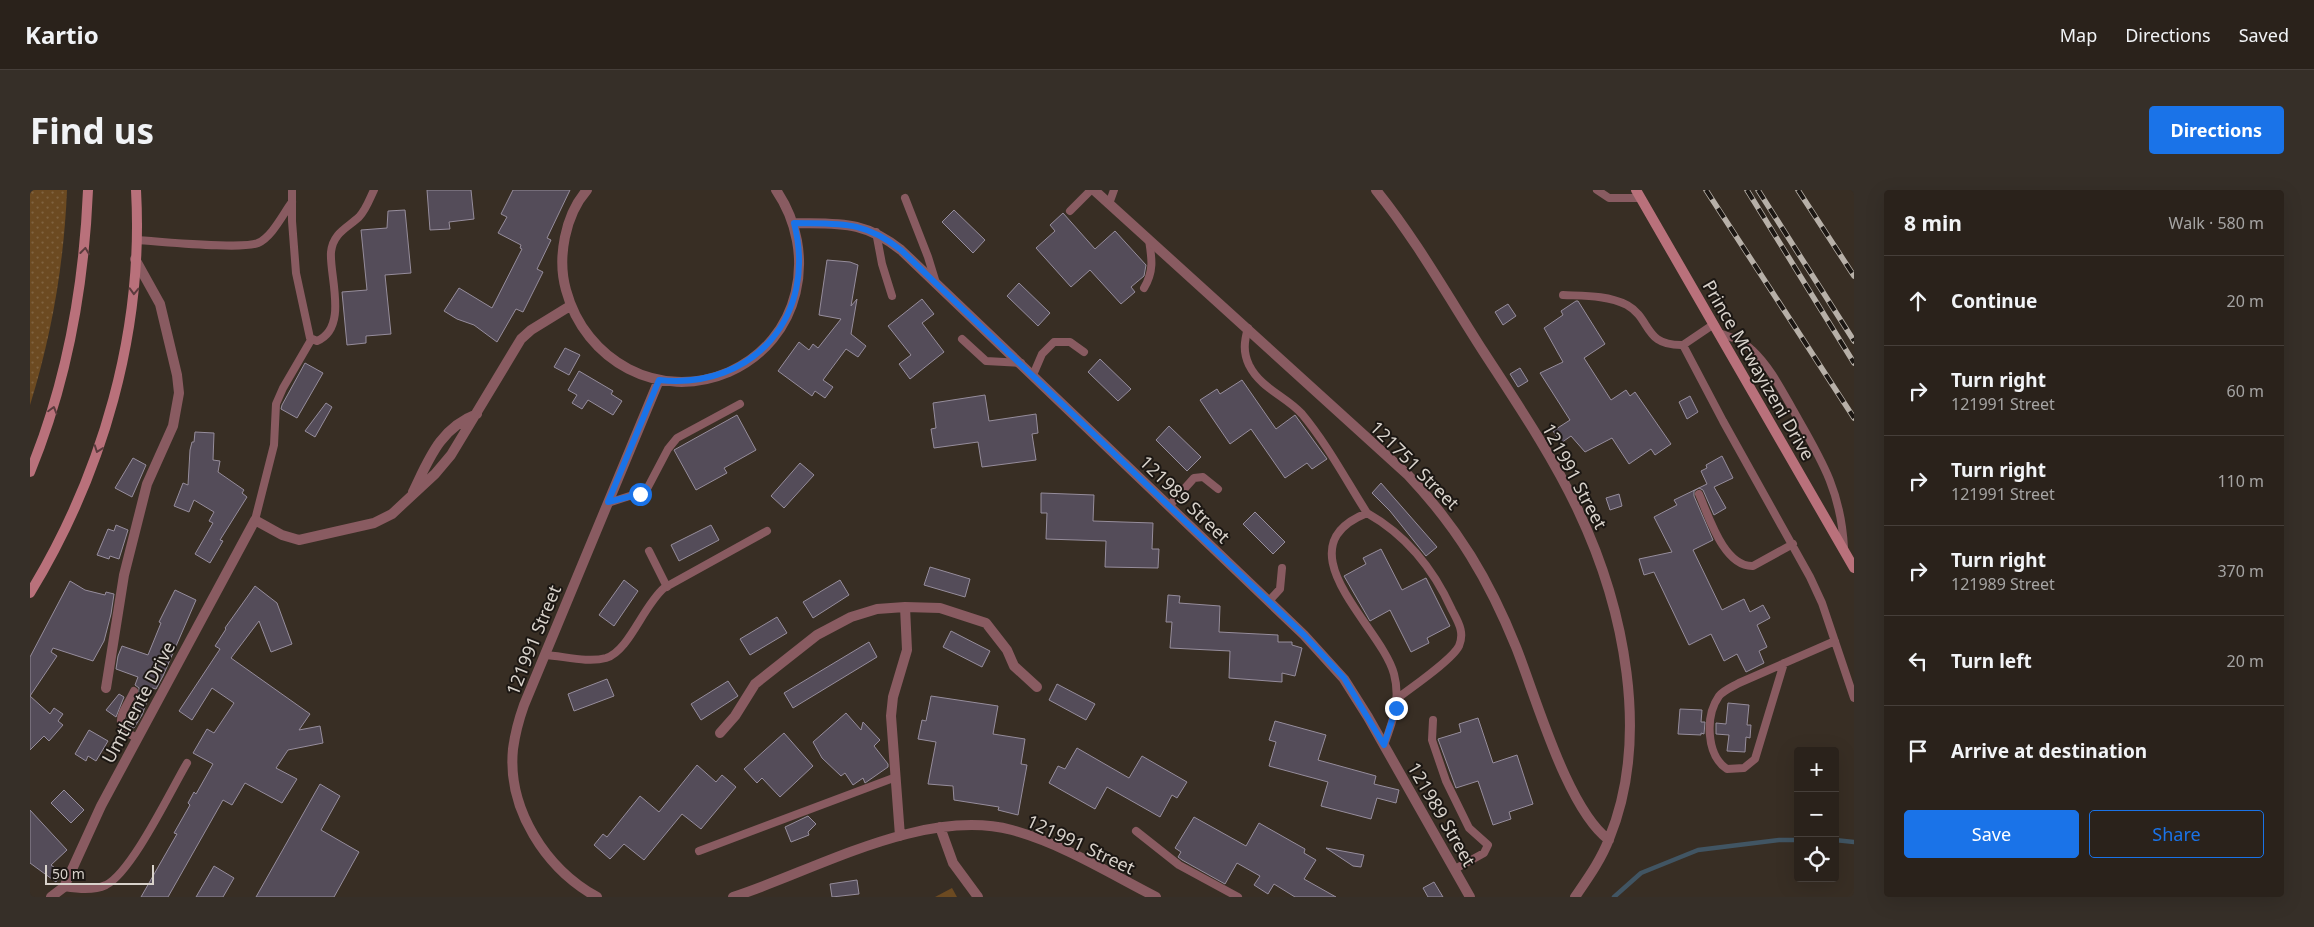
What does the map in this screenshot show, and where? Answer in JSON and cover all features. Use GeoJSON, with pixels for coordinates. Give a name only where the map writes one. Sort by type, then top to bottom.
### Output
{"type":"FeatureCollection","features":[{"type":"Feature","properties":{"kind":"street"},"geometry":{"type":"LineString","coordinates":[[30,472],[45,435],[66,364],[81,285],[86,241],[88,190]]}},
{"type":"Feature","properties":{"kind":"street"},"geometry":{"type":"LineString","coordinates":[[30,593],[44,570],[76,506],[99,447],[120,374],[133,302],[136,190]]}},
{"type":"Feature","properties":{"kind":"street"},"geometry":{"type":"LineString","coordinates":[[587,190],[573,214],[565,236],[564,283],[570,306],[587,335],[605,354],[622,366],[659,380],[695,381],[729,372],[745,363],[772,340],[790,310],[796,293],[800,258],[794,223],[785,203],[776,190]]}},
{"type":"Feature","properties":{"kind":"street","name":"121751 Street"},"geometry":{"type":"LineString","coordinates":[[1092,190],[1248,328],[1408,475],[1450,523],[1480,570],[1492,595],[1516,647],[1545,726],[1581,806],[1598,832],[1609,840]]}},
{"type":"Feature","properties":{"kind":"street","name":"121991 Street"},"geometry":{"type":"LineString","coordinates":[[1376,190],[1431,269],[1512,396],[1578,510],[1592,545],[1620,635],[1628,682],[1630,713],[1624,785],[1619,812],[1609,840],[1575,897]]}},
{"type":"Feature","properties":{"kind":"street","name":"Prince Mcwayizeni Drive"},"geometry":{"type":"LineString","coordinates":[[1638,194],[1854,568]]}},
{"type":"Feature","properties":{"kind":"street","name":"121989 Street"},"geometry":{"type":"LineString","coordinates":[[794,223],[839,224],[876,232],[901,250],[1304,635],[1344,678],[1470,897]]}},
{"type":"Feature","properties":{"kind":"street"},"geometry":{"type":"LineString","coordinates":[[106,688],[124,574],[147,484],[173,426],[179,393],[177,375],[160,304],[135,259]]}},
{"type":"Feature","properties":{"kind":"street"},"geometry":{"type":"LineString","coordinates":[[255,520],[289,538],[308,539],[374,523],[392,514],[444,465],[458,446],[522,339],[531,330],[570,306]]}},
{"type":"Feature","properties":{"kind":"street","name":"121991 Street"},"geometry":{"type":"LineString","coordinates":[[597,897],[558,869],[538,844],[526,820],[515,782],[513,751],[517,726],[524,705],[659,380]]}},
{"type":"Feature","properties":{"kind":"street"},"geometry":{"type":"LineString","coordinates":[[410,497],[441,439],[459,421],[477,414]]}},
{"type":"Feature","properties":{"kind":"street","name":"Umthente Drive"},"geometry":{"type":"LineString","coordinates":[[50,897],[64,887],[101,806],[255,520]]}},
{"type":"Feature","properties":{"kind":"street"},"geometry":{"type":"LineString","coordinates":[[900,836],[892,703],[907,650],[905,607]]}},
{"type":"Feature","properties":{"kind":"street"},"geometry":{"type":"LineString","coordinates":[[720,733],[735,716],[755,684],[818,635],[852,617],[877,609],[905,607],[940,608],[986,623],[1007,650],[1014,666],[1036,687]]}},
{"type":"Feature","properties":{"kind":"street","name":"121991 Street"},"geometry":{"type":"LineString","coordinates":[[733,897],[900,836],[961,824],[1012,830],[1074,854],[1156,897]]}},
{"type":"Feature","properties":{"kind":"street"},"geometry":{"type":"LineString","coordinates":[[940,827],[953,864],[978,897]]}},
{"type":"Feature","properties":{"kind":"lane"},"geometry":{"type":"LineString","coordinates":[[255,520],[274,445],[276,404],[283,388],[311,340],[297,279],[292,190]]}},
{"type":"Feature","properties":{"kind":"lane"},"geometry":{"type":"LineString","coordinates":[[311,340],[317,341],[323,338],[329,330],[334,316],[335,281],[331,255],[335,238],[345,226],[361,214],[374,190]]}},
{"type":"Feature","properties":{"kind":"lane"},"geometry":{"type":"LineString","coordinates":[[1070,211],[1092,190]]}},
{"type":"Feature","properties":{"kind":"lane"},"geometry":{"type":"LineString","coordinates":[[1110,204],[1114,190]]}},
{"type":"Feature","properties":{"kind":"lane"},"geometry":{"type":"LineString","coordinates":[[1597,190],[1610,198],[1638,194]]}},
{"type":"Feature","properties":{"kind":"lane"},"geometry":{"type":"LineString","coordinates":[[905,198],[936,283]]}},
{"type":"Feature","properties":{"kind":"lane"},"geometry":{"type":"LineString","coordinates":[[136,240],[256,244],[268,235],[292,202]]}},
{"type":"Feature","properties":{"kind":"lane"},"geometry":{"type":"LineString","coordinates":[[876,232],[882,264],[892,296]]}},
{"type":"Feature","properties":{"kind":"lane"},"geometry":{"type":"LineString","coordinates":[[1144,288],[1151,275],[1153,266],[1149,239]]}},
{"type":"Feature","properties":{"kind":"lane"},"geometry":{"type":"LineString","coordinates":[[1563,295],[1603,298],[1627,305],[1637,314],[1655,338],[1667,344],[1683,345],[1716,328],[1752,349],[1778,383],[1827,469],[1840,510],[1844,548]]}},
{"type":"Feature","properties":{"kind":"lane"},"geometry":{"type":"LineString","coordinates":[[1248,328],[1244,347],[1250,366],[1268,389],[1301,413],[1367,513],[1388,526],[1419,556],[1436,577],[1461,627],[1460,643],[1454,654],[1398,698]]}},
{"type":"Feature","properties":{"kind":"lane"},"geometry":{"type":"LineString","coordinates":[[962,339],[986,361],[1021,364]]}},
{"type":"Feature","properties":{"kind":"lane"},"geometry":{"type":"LineString","coordinates":[[1033,376],[1042,354],[1054,342],[1070,342],[1084,352]]}},
{"type":"Feature","properties":{"kind":"lane"},"geometry":{"type":"LineString","coordinates":[[1683,345],[1723,422],[1810,577],[1835,641],[1854,698]]}},
{"type":"Feature","properties":{"kind":"lane"},"geometry":{"type":"LineString","coordinates":[[608,502],[642,492],[648,486],[663,456],[677,438],[740,404]]}},
{"type":"Feature","properties":{"kind":"lane"},"geometry":{"type":"LineString","coordinates":[[1169,506],[1194,478],[1203,477],[1218,489]]}},
{"type":"Feature","properties":{"kind":"lane"},"geometry":{"type":"LineString","coordinates":[[1699,494],[1724,548],[1736,563],[1753,566],[1793,544]]}},
{"type":"Feature","properties":{"kind":"lane"},"geometry":{"type":"LineString","coordinates":[[1367,513],[1352,520],[1338,534],[1332,545],[1332,560],[1356,613],[1389,660],[1395,676],[1398,698],[1395,714],[1384,745]]}},
{"type":"Feature","properties":{"kind":"lane"},"geometry":{"type":"LineString","coordinates":[[545,654],[596,659],[612,655],[623,647],[653,599],[667,586],[767,531]]}},
{"type":"Feature","properties":{"kind":"lane"},"geometry":{"type":"LineString","coordinates":[[649,551],[667,586]]}},
{"type":"Feature","properties":{"kind":"lane"},"geometry":{"type":"LineString","coordinates":[[1269,602],[1280,589],[1282,568]]}},
{"type":"Feature","properties":{"kind":"lane"},"geometry":{"type":"LineString","coordinates":[[1784,663],[1755,759],[1749,766],[1740,770],[1726,769],[1716,758],[1710,736],[1712,717],[1718,697],[1738,683],[1784,663],[1835,641]]}},
{"type":"Feature","properties":{"kind":"lane"},"geometry":{"type":"LineString","coordinates":[[134,691],[120,724],[124,732],[137,738]]}},
{"type":"Feature","properties":{"kind":"lane"},"geometry":{"type":"LineString","coordinates":[[1433,720],[1432,740],[1446,781],[1469,828],[1489,846],[1484,853],[1455,869]]}},
{"type":"Feature","properties":{"kind":"lane"},"geometry":{"type":"LineString","coordinates":[[64,887],[82,890],[96,888],[114,880],[135,851],[187,763]]}},
{"type":"Feature","properties":{"kind":"lane"},"geometry":{"type":"LineString","coordinates":[[699,851],[896,777]]}},
{"type":"Feature","properties":{"kind":"lane"},"geometry":{"type":"LineString","coordinates":[[1136,831],[1179,864],[1238,897]]}},
{"type":"Feature","properties":{"kind":"shaded area"},"geometry":{"type":"Polygon","coordinates":[[[30,190],[67,190],[56,298],[45,352],[30,405],[30,190]]]}},
{"type":"Feature","properties":{"kind":"shaded area"},"geometry":{"type":"Polygon","coordinates":[[[952,888],[957,897],[935,897],[952,888]]]}},
{"type":"Feature","properties":{"kind":"building"},"geometry":{"type":"Polygon","coordinates":[[[427,190],[471,190],[474,219],[449,222],[450,229],[430,230],[427,190]]]}},
{"type":"Feature","properties":{"kind":"building"},"geometry":{"type":"Polygon","coordinates":[[[513,190],[570,190],[547,238],[551,240],[537,269],[543,272],[523,312],[516,309],[497,342],[474,325],[457,319],[444,311],[459,288],[492,308],[522,249],[520,248],[521,245],[498,233],[507,217],[501,214],[513,190]]]}},
{"type":"Feature","properties":{"kind":"building"},"geometry":{"type":"Polygon","coordinates":[[[405,210],[411,273],[385,275],[391,334],[366,336],[366,343],[347,345],[342,292],[367,290],[361,230],[387,228],[388,211],[405,210]]]}},
{"type":"Feature","properties":{"kind":"building"},"geometry":{"type":"Polygon","coordinates":[[[954,210],[985,240],[973,253],[942,222],[954,210]]]}},
{"type":"Feature","properties":{"kind":"building"},"geometry":{"type":"Polygon","coordinates":[[[1063,213],[1095,249],[1115,231],[1146,265],[1144,276],[1131,287],[1135,292],[1121,304],[1090,270],[1071,287],[1036,248],[1055,231],[1050,225],[1063,213]]]}},
{"type":"Feature","properties":{"kind":"building"},"geometry":{"type":"Polygon","coordinates":[[[827,260],[850,262],[858,265],[851,306],[857,299],[851,334],[866,346],[858,357],[846,349],[823,380],[833,387],[825,398],[815,391],[812,396],[778,371],[799,342],[809,350],[813,344],[818,348],[841,319],[819,315],[827,260]]]}},
{"type":"Feature","properties":{"kind":"building"},"geometry":{"type":"Polygon","coordinates":[[[1019,283],[1050,313],[1038,326],[1007,296],[1019,283]]]}},
{"type":"Feature","properties":{"kind":"building"},"geometry":{"type":"Polygon","coordinates":[[[922,299],[934,314],[922,323],[944,352],[910,379],[899,364],[911,355],[888,326],[922,299]]]}},
{"type":"Feature","properties":{"kind":"building"},"geometry":{"type":"Polygon","coordinates":[[[1578,301],[1605,344],[1584,358],[1611,400],[1626,390],[1630,396],[1635,392],[1671,444],[1655,455],[1651,449],[1629,464],[1612,438],[1585,452],[1571,436],[1561,443],[1553,431],[1570,420],[1540,373],[1563,362],[1544,328],[1563,315],[1561,311],[1578,301]]]}},
{"type":"Feature","properties":{"kind":"building"},"geometry":{"type":"Polygon","coordinates":[[[1508,304],[1516,316],[1503,325],[1495,312],[1508,304]]]}},
{"type":"Feature","properties":{"kind":"building"},"geometry":{"type":"Polygon","coordinates":[[[565,348],[580,355],[569,375],[554,367],[565,348]]]}},
{"type":"Feature","properties":{"kind":"building"},"geometry":{"type":"Polygon","coordinates":[[[1100,359],[1131,389],[1118,401],[1088,372],[1100,359]]]}},
{"type":"Feature","properties":{"kind":"building"},"geometry":{"type":"Polygon","coordinates":[[[305,363],[323,373],[297,418],[281,409],[305,363]]]}},
{"type":"Feature","properties":{"kind":"building"},"geometry":{"type":"Polygon","coordinates":[[[1520,368],[1528,381],[1518,387],[1510,374],[1520,368]]]}},
{"type":"Feature","properties":{"kind":"building"},"geometry":{"type":"Polygon","coordinates":[[[579,371],[613,391],[611,394],[622,401],[613,415],[588,400],[582,409],[572,403],[577,395],[568,390],[579,371]]]}},
{"type":"Feature","properties":{"kind":"building"},"geometry":{"type":"Polygon","coordinates":[[[1242,380],[1276,429],[1295,415],[1327,459],[1312,469],[1307,463],[1285,478],[1251,429],[1230,444],[1200,400],[1217,389],[1220,394],[1242,380]]]}},
{"type":"Feature","properties":{"kind":"building"},"geometry":{"type":"Polygon","coordinates":[[[985,395],[989,421],[1036,414],[1038,433],[1032,434],[1036,460],[982,467],[978,442],[934,448],[931,429],[936,428],[933,403],[985,395]]]}},
{"type":"Feature","properties":{"kind":"building"},"geometry":{"type":"Polygon","coordinates":[[[1690,396],[1698,412],[1687,419],[1679,402],[1690,396]]]}},
{"type":"Feature","properties":{"kind":"building"},"geometry":{"type":"Polygon","coordinates":[[[326,403],[332,407],[315,437],[305,431],[326,403]]]}},
{"type":"Feature","properties":{"kind":"building"},"geometry":{"type":"Polygon","coordinates":[[[737,415],[756,450],[724,468],[727,473],[696,490],[674,450],[737,415]]]}},
{"type":"Feature","properties":{"kind":"building"},"geometry":{"type":"Polygon","coordinates":[[[1169,426],[1201,457],[1187,471],[1156,440],[1169,426]]]}},
{"type":"Feature","properties":{"kind":"building"},"geometry":{"type":"Polygon","coordinates":[[[195,432],[214,433],[213,460],[220,461],[218,472],[244,490],[242,493],[247,497],[220,540],[223,541],[210,563],[195,554],[213,523],[209,521],[214,512],[194,500],[189,512],[174,506],[183,483],[188,485],[190,450],[192,442],[194,442],[195,432]]]}},
{"type":"Feature","properties":{"kind":"building"},"geometry":{"type":"Polygon","coordinates":[[[1722,456],[1733,478],[1714,487],[1726,508],[1714,515],[1703,490],[1699,488],[1694,491],[1694,496],[1713,540],[1693,550],[1722,610],[1744,599],[1750,612],[1763,605],[1770,618],[1757,625],[1767,647],[1759,651],[1764,663],[1746,672],[1737,654],[1724,661],[1711,634],[1689,645],[1654,572],[1644,575],[1639,559],[1672,552],[1654,517],[1677,505],[1674,500],[1707,484],[1701,471],[1707,468],[1706,465],[1722,456]]]}},
{"type":"Feature","properties":{"kind":"building"},"geometry":{"type":"Polygon","coordinates":[[[133,458],[146,465],[132,497],[115,488],[133,458]]]}},
{"type":"Feature","properties":{"kind":"building"},"geometry":{"type":"Polygon","coordinates":[[[800,463],[814,475],[784,508],[771,496],[800,463]]]}},
{"type":"Feature","properties":{"kind":"building"},"geometry":{"type":"Polygon","coordinates":[[[1381,483],[1437,547],[1426,556],[1390,511],[1372,493],[1381,483]]]}},
{"type":"Feature","properties":{"kind":"building"},"geometry":{"type":"Polygon","coordinates":[[[1041,493],[1094,495],[1093,521],[1153,523],[1152,549],[1159,549],[1158,568],[1105,567],[1106,541],[1046,539],[1047,513],[1041,513],[1041,493]]]}},
{"type":"Feature","properties":{"kind":"building"},"geometry":{"type":"Polygon","coordinates":[[[1619,494],[1622,506],[1610,510],[1606,498],[1619,494]]]}},
{"type":"Feature","properties":{"kind":"building"},"geometry":{"type":"Polygon","coordinates":[[[1255,512],[1285,542],[1273,554],[1243,524],[1255,512]]]}},
{"type":"Feature","properties":{"kind":"building"},"geometry":{"type":"Polygon","coordinates":[[[116,525],[128,530],[119,559],[110,556],[109,559],[97,555],[108,529],[114,531],[116,525]]]}},
{"type":"Feature","properties":{"kind":"building"},"geometry":{"type":"Polygon","coordinates":[[[711,525],[719,540],[679,561],[671,545],[711,525]]]}},
{"type":"Feature","properties":{"kind":"building"},"geometry":{"type":"Polygon","coordinates":[[[1381,549],[1402,590],[1426,578],[1450,626],[1427,638],[1429,643],[1411,652],[1390,610],[1370,621],[1344,576],[1366,564],[1363,558],[1381,549]]]}},
{"type":"Feature","properties":{"kind":"building"},"geometry":{"type":"Polygon","coordinates":[[[930,567],[970,579],[965,597],[924,585],[930,567]]]}},
{"type":"Feature","properties":{"kind":"building"},"geometry":{"type":"Polygon","coordinates":[[[624,580],[638,591],[614,626],[599,615],[624,580]]]}},
{"type":"Feature","properties":{"kind":"building"},"geometry":{"type":"Polygon","coordinates":[[[840,580],[849,595],[813,618],[803,602],[840,580]]]}},
{"type":"Feature","properties":{"kind":"building"},"geometry":{"type":"Polygon","coordinates":[[[70,581],[85,590],[105,595],[106,592],[114,594],[104,641],[93,661],[53,648],[51,652],[57,656],[30,696],[30,657],[70,581]]]}},
{"type":"Feature","properties":{"kind":"building"},"geometry":{"type":"Polygon","coordinates":[[[255,586],[277,603],[292,644],[271,652],[259,621],[231,658],[310,714],[299,730],[320,726],[323,743],[288,750],[276,768],[297,779],[282,803],[245,783],[232,805],[223,800],[168,897],[141,897],[177,834],[174,833],[190,805],[188,803],[194,792],[196,794],[213,764],[193,753],[207,729],[214,733],[234,703],[212,688],[192,720],[179,711],[220,649],[215,646],[225,628],[255,586]]]}},
{"type":"Feature","properties":{"kind":"building"},"geometry":{"type":"Polygon","coordinates":[[[175,590],[196,600],[163,676],[156,689],[152,688],[142,715],[134,728],[128,725],[127,718],[139,693],[139,688],[135,685],[138,677],[116,669],[118,656],[122,646],[148,655],[161,623],[159,622],[175,590]]]}},
{"type":"Feature","properties":{"kind":"building"},"geometry":{"type":"Polygon","coordinates":[[[1168,595],[1180,596],[1179,603],[1220,606],[1219,632],[1278,635],[1278,642],[1292,642],[1292,645],[1302,648],[1295,676],[1282,673],[1282,682],[1229,678],[1230,651],[1170,648],[1172,622],[1166,622],[1168,595]]]}},
{"type":"Feature","properties":{"kind":"building"},"geometry":{"type":"Polygon","coordinates":[[[777,617],[787,633],[750,655],[740,639],[777,617]]]}},
{"type":"Feature","properties":{"kind":"building"},"geometry":{"type":"Polygon","coordinates":[[[951,631],[990,651],[982,667],[943,647],[951,631]]]}},
{"type":"Feature","properties":{"kind":"building"},"geometry":{"type":"Polygon","coordinates":[[[869,642],[877,657],[793,708],[784,693],[869,642]]]}},
{"type":"Feature","properties":{"kind":"building"},"geometry":{"type":"Polygon","coordinates":[[[607,679],[614,696],[574,711],[568,694],[607,679]]]}},
{"type":"Feature","properties":{"kind":"building"},"geometry":{"type":"Polygon","coordinates":[[[728,681],[738,696],[701,720],[691,704],[728,681]]]}},
{"type":"Feature","properties":{"kind":"building"},"geometry":{"type":"Polygon","coordinates":[[[1057,684],[1095,704],[1086,720],[1049,700],[1057,684]]]}},
{"type":"Feature","properties":{"kind":"building"},"geometry":{"type":"Polygon","coordinates":[[[119,694],[124,697],[116,717],[106,710],[119,694]]]}},
{"type":"Feature","properties":{"kind":"building"},"geometry":{"type":"Polygon","coordinates":[[[30,696],[50,714],[54,708],[63,714],[58,721],[63,725],[49,741],[44,736],[30,750],[30,696]]]}},
{"type":"Feature","properties":{"kind":"building"},"geometry":{"type":"Polygon","coordinates":[[[931,696],[998,706],[993,734],[1025,739],[1021,764],[1027,765],[1018,815],[998,810],[999,807],[954,800],[953,786],[928,784],[936,742],[918,739],[922,720],[926,721],[931,696]]]}},
{"type":"Feature","properties":{"kind":"building"},"geometry":{"type":"Polygon","coordinates":[[[1728,703],[1749,705],[1747,725],[1751,725],[1750,738],[1746,737],[1745,752],[1727,751],[1729,735],[1716,734],[1716,723],[1726,724],[1728,703]]]}},
{"type":"Feature","properties":{"kind":"building"},"geometry":{"type":"Polygon","coordinates":[[[1680,709],[1702,710],[1701,722],[1705,722],[1704,734],[1678,734],[1680,709]]]}},
{"type":"Feature","properties":{"kind":"building"},"geometry":{"type":"Polygon","coordinates":[[[846,713],[861,730],[863,722],[880,740],[874,746],[888,764],[888,767],[865,783],[863,778],[853,785],[845,773],[841,776],[822,758],[813,742],[846,713]]]}},
{"type":"Feature","properties":{"kind":"building"},"geometry":{"type":"Polygon","coordinates":[[[1478,718],[1493,763],[1517,755],[1533,804],[1509,812],[1511,819],[1493,825],[1478,781],[1456,788],[1438,739],[1461,732],[1459,724],[1478,718]]]}},
{"type":"Feature","properties":{"kind":"building"},"geometry":{"type":"Polygon","coordinates":[[[1275,721],[1326,735],[1318,760],[1376,776],[1374,784],[1399,790],[1396,803],[1377,798],[1371,819],[1321,806],[1328,782],[1269,766],[1276,742],[1269,740],[1275,721]]]}},
{"type":"Feature","properties":{"kind":"building"},"geometry":{"type":"Polygon","coordinates":[[[89,730],[108,741],[96,761],[88,756],[86,761],[75,754],[89,730]]]}},
{"type":"Feature","properties":{"kind":"building"},"geometry":{"type":"Polygon","coordinates":[[[784,733],[813,766],[780,797],[762,778],[757,783],[744,769],[784,733]]]}},
{"type":"Feature","properties":{"kind":"building"},"geometry":{"type":"Polygon","coordinates":[[[1077,748],[1129,778],[1142,756],[1187,782],[1177,798],[1172,795],[1160,817],[1107,787],[1095,809],[1049,783],[1058,766],[1065,769],[1077,748]]]}},
{"type":"Feature","properties":{"kind":"building"},"geometry":{"type":"Polygon","coordinates":[[[697,765],[716,782],[722,775],[736,787],[701,829],[682,814],[644,860],[624,844],[610,859],[594,845],[603,834],[607,837],[640,796],[659,812],[697,765]]]}},
{"type":"Feature","properties":{"kind":"building"},"geometry":{"type":"Polygon","coordinates":[[[320,784],[340,796],[321,830],[359,852],[334,897],[256,897],[320,784]]]}},
{"type":"Feature","properties":{"kind":"building"},"geometry":{"type":"Polygon","coordinates":[[[64,790],[84,810],[71,823],[51,803],[64,790]]]}},
{"type":"Feature","properties":{"kind":"building"},"geometry":{"type":"Polygon","coordinates":[[[30,810],[67,850],[51,865],[62,873],[56,882],[30,863],[30,810]]]}},
{"type":"Feature","properties":{"kind":"building"},"geometry":{"type":"Polygon","coordinates":[[[808,816],[816,824],[808,832],[809,835],[791,842],[785,827],[808,816]]]}},
{"type":"Feature","properties":{"kind":"building"},"geometry":{"type":"Polygon","coordinates":[[[1194,817],[1246,846],[1259,823],[1305,849],[1304,853],[1316,860],[1304,879],[1336,897],[1295,897],[1274,884],[1268,894],[1254,885],[1260,876],[1237,863],[1225,884],[1182,860],[1178,857],[1181,852],[1175,848],[1194,817]]]}},
{"type":"Feature","properties":{"kind":"building"},"geometry":{"type":"Polygon","coordinates":[[[1326,848],[1364,855],[1361,867],[1353,866],[1326,848]]]}},
{"type":"Feature","properties":{"kind":"building"},"geometry":{"type":"Polygon","coordinates":[[[214,866],[234,878],[223,897],[196,897],[214,866]]]}},
{"type":"Feature","properties":{"kind":"building"},"geometry":{"type":"Polygon","coordinates":[[[857,880],[859,894],[832,897],[830,884],[857,880]]]}},
{"type":"Feature","properties":{"kind":"building"},"geometry":{"type":"Polygon","coordinates":[[[1434,882],[1443,897],[1428,897],[1423,888],[1434,882]]]}},
{"type":"Feature","properties":{"kind":"waterway"},"geometry":{"type":"LineString","coordinates":[[1614,897],[1641,873],[1698,850],[1779,840],[1794,840]]}},
{"type":"Feature","properties":{"kind":"waterway"},"geometry":{"type":"LineString","coordinates":[[1839,840],[1854,842]]}},
{"type":"Feature","properties":{"kind":"railway"},"geometry":{"type":"LineString","coordinates":[[1706,190],[1854,418]]}},
{"type":"Feature","properties":{"kind":"railway"},"geometry":{"type":"LineString","coordinates":[[1747,190],[1854,363]]}},
{"type":"Feature","properties":{"kind":"railway"},"geometry":{"type":"LineString","coordinates":[[1758,190],[1854,341]]}},
{"type":"Feature","properties":{"kind":"railway"},"geometry":{"type":"LineString","coordinates":[[1798,190],[1854,276]]}},
{"type":"Feature","properties":{"kind":"route"},"geometry":{"type":"LineString","coordinates":[[640,494],[608,502],[659,380],[695,381],[729,372],[759,352],[772,340],[782,326],[796,293],[799,275],[800,258],[794,223],[839,224],[869,229],[884,237],[901,250],[1304,635],[1344,678],[1384,745],[1396,708]]}}]}
